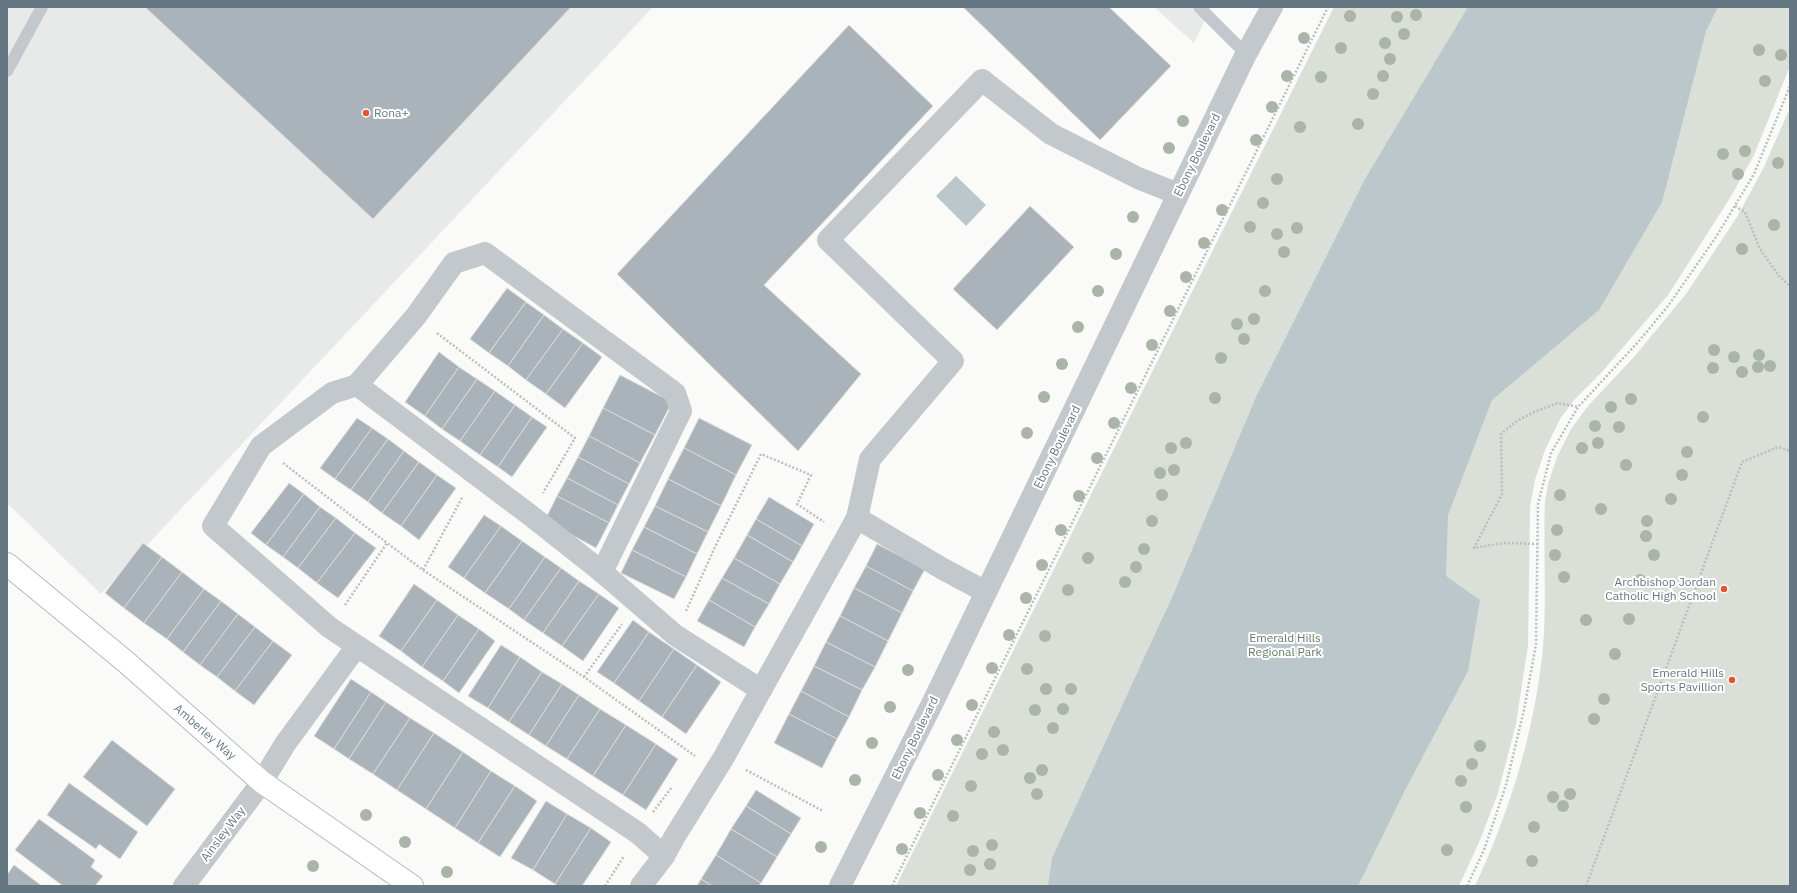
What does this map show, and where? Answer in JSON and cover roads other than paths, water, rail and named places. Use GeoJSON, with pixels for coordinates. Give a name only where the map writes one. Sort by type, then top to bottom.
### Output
{"type":"FeatureCollection","features":[{"type":"Feature","properties":{"kind":"street","name":"Ebony Boulevard"},"geometry":{"type":"LineString","coordinates":[[840,886],[874,822],[1246,54],[1272,7]]}},
{"type":"Feature","properties":{"kind":"street"},"geometry":{"type":"LineString","coordinates":[[641,886],[664,856],[724,757],[847,538],[857,518],[870,459],[953,361],[828,240],[982,80],[1051,134],[1138,178],[1178,194]]}},
{"type":"Feature","properties":{"kind":"street"},"geometry":{"type":"LineString","coordinates":[[602,572],[681,411],[675,393],[485,253],[454,263],[416,316],[357,385],[332,393],[261,446],[213,526],[330,627],[638,833],[664,856]]}},
{"type":"Feature","properties":{"kind":"street"},"geometry":{"type":"LineString","coordinates":[[357,385],[530,515],[602,572],[675,635],[761,690]]}},
{"type":"Feature","properties":{"kind":"street"},"geometry":{"type":"LineString","coordinates":[[857,518],[943,569],[986,592]]}},
{"type":"Feature","properties":{"kind":"street","name":"Amberley Way"},"geometry":{"type":"LineString","coordinates":[[7,564],[126,662],[262,782],[412,886]]}},
{"type":"Feature","properties":{"kind":"street","name":"Ainsley Way"},"geometry":{"type":"LineString","coordinates":[[184,886],[262,782],[285,744],[358,646]]}},
{"type":"Feature","properties":{"kind":"lane"},"geometry":{"type":"LineString","coordinates":[[7,71],[42,7]]}},
{"type":"Feature","properties":{"kind":"lane"},"geometry":{"type":"LineString","coordinates":[[1199,7],[1246,54]]}},
{"type":"Feature","properties":{"kind":"place","name":"Rona+"},"geometry":{"type":"Point","coordinates":[366,113]}},
{"type":"Feature","properties":{"kind":"place","name":"Archbishop Jordan Catholic High School"},"geometry":{"type":"Point","coordinates":[1724,589]}},
{"type":"Feature","properties":{"kind":"place","name":"Emerald Hills Sports Pavillion"},"geometry":{"type":"Point","coordinates":[1732,680]}},
{"type":"Feature","properties":{"kind":"park label","name":"Emerald Hills Regional Park"},"geometry":{"type":"Point","coordinates":[1285,645]}}]}
